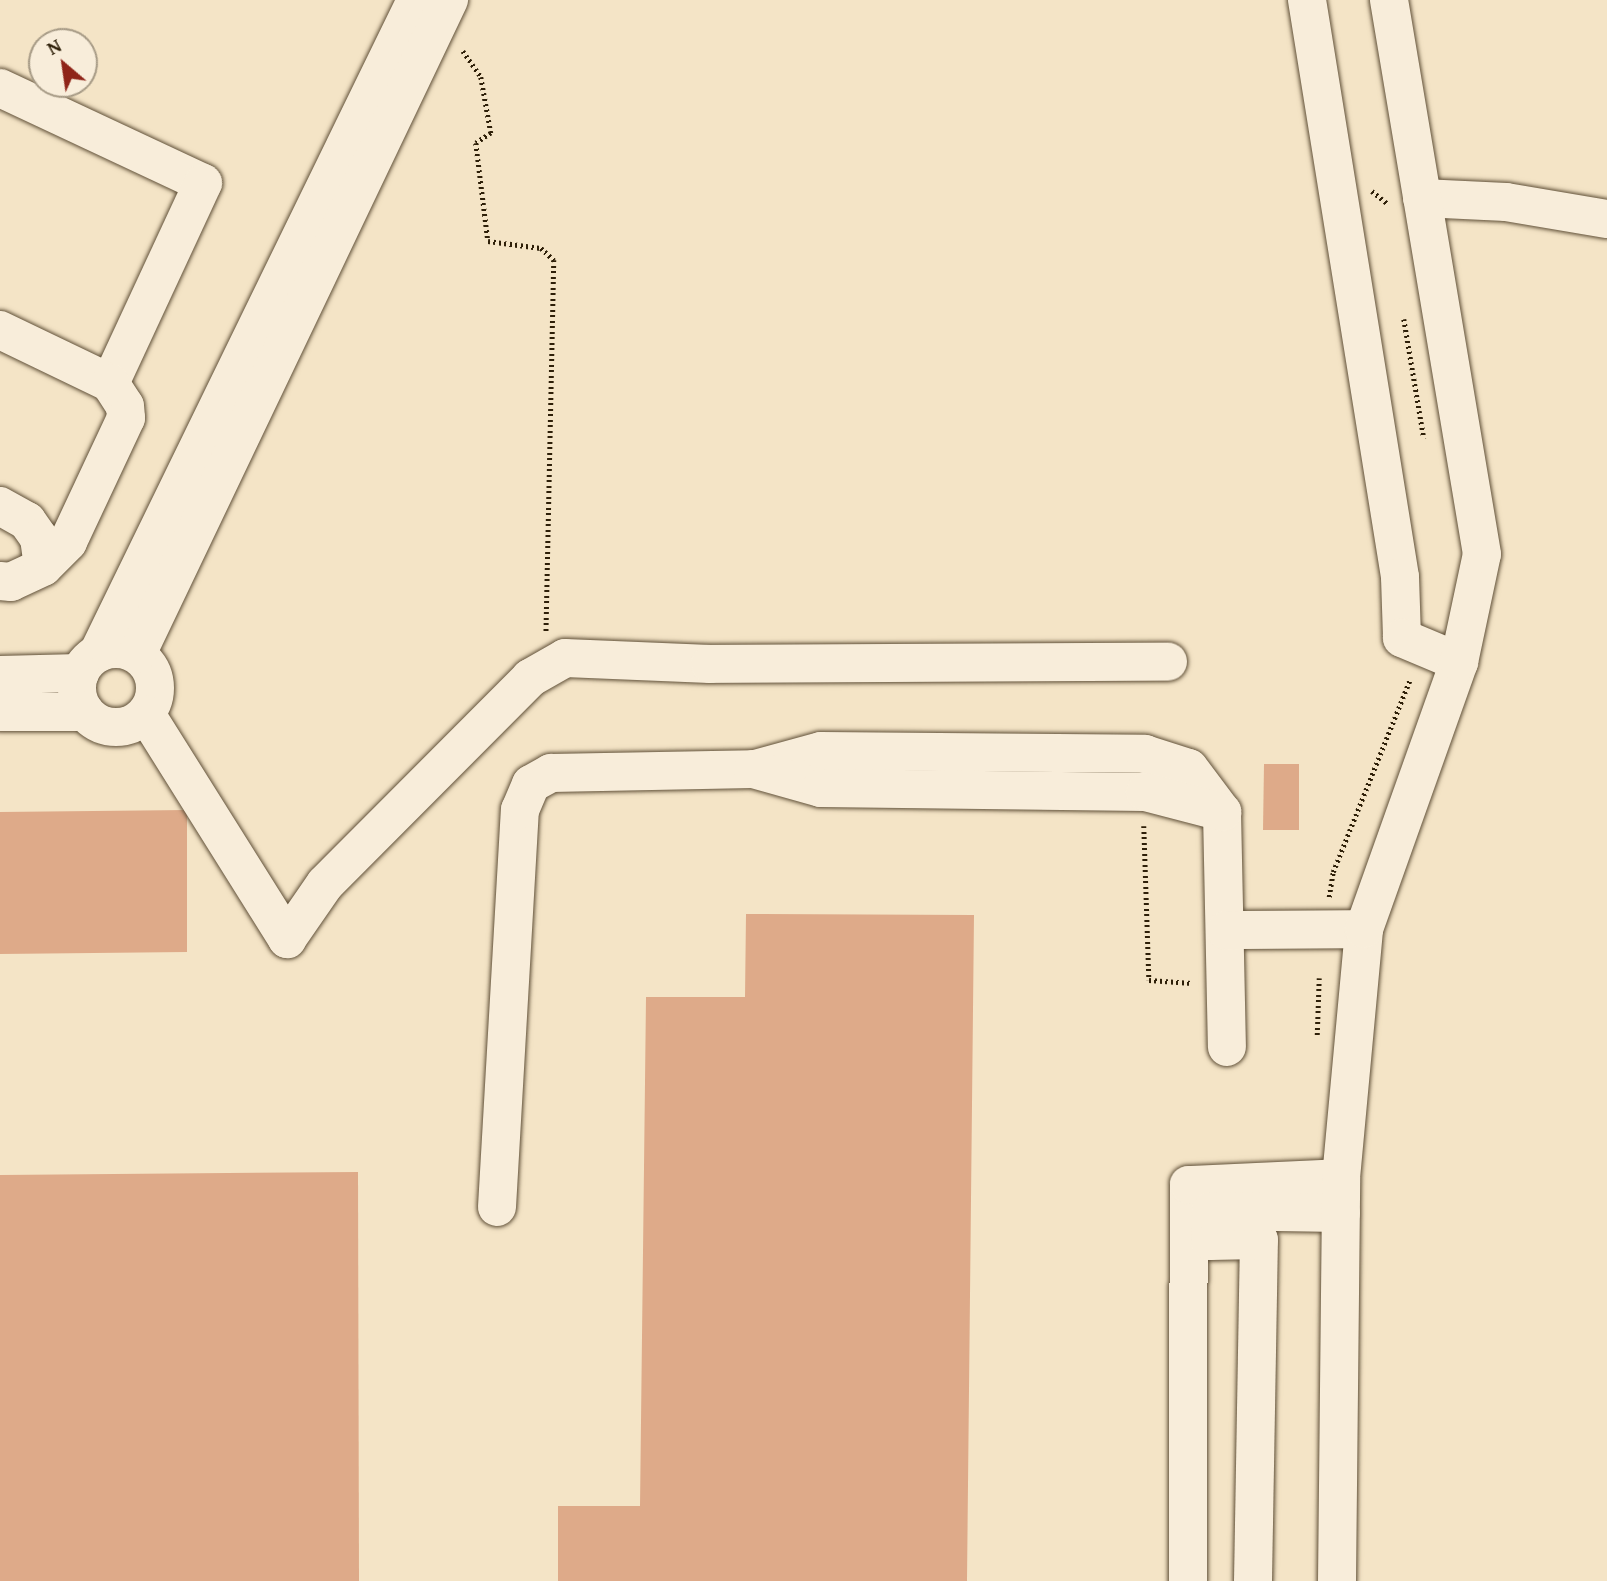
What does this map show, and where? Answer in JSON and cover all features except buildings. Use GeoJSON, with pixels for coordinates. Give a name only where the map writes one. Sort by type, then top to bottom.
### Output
{"type":"FeatureCollection","features":[{"type":"Feature","properties":{"kind":"street"},"geometry":{"type":"LineString","coordinates":[[1307,0],[1400,577],[1402,638],[1459,662]]}},
{"type":"Feature","properties":{"kind":"street"},"geometry":{"type":"LineString","coordinates":[[1337,1581],[1341,1196],[1364,929],[1459,662],[1482,554],[1389,0]]}},
{"type":"Feature","properties":{"kind":"street"},"geometry":{"type":"LineString","coordinates":[[0,675],[89,663],[111,649],[137,654],[154,675],[156,689],[146,714],[135,722],[108,726],[95,721],[85,712],[78,700],[76,686],[89,663],[279,317],[439,6]]}},
{"type":"Feature","properties":{"kind":"street"},"geometry":{"type":"LineString","coordinates":[[0,88],[203,183],[110,383]]}},
{"type":"Feature","properties":{"kind":"street"},"geometry":{"type":"LineString","coordinates":[[1422,198],[1506,202],[1607,219]]}},
{"type":"Feature","properties":{"kind":"street"},"geometry":{"type":"LineString","coordinates":[[137,654],[279,317]]}},
{"type":"Feature","properties":{"kind":"street"},"geometry":{"type":"LineString","coordinates":[[0,330],[110,383],[125,406],[126,418],[68,542],[43,567],[11,582],[0,582]]}},
{"type":"Feature","properties":{"kind":"street"},"geometry":{"type":"LineString","coordinates":[[0,506],[27,521],[39,538],[43,567]]}},
{"type":"Feature","properties":{"kind":"street"},"geometry":{"type":"LineString","coordinates":[[146,714],[287,939],[335,875],[530,678],[565,658],[710,664],[1168,662]]}},
{"type":"Feature","properties":{"kind":"street"},"geometry":{"type":"LineString","coordinates":[[0,712],[85,712]]}},
{"type":"Feature","properties":{"kind":"street"},"geometry":{"type":"LineString","coordinates":[[497,1206],[520,810],[531,784],[551,773],[753,769],[821,751],[1145,754],[1189,768],[1222,813],[1227,1047]]}},
{"type":"Feature","properties":{"kind":"street"},"geometry":{"type":"LineString","coordinates":[[753,769],[821,788],[1144,792],[1222,813]]}},
{"type":"Feature","properties":{"kind":"street"},"geometry":{"type":"LineString","coordinates":[[1226,930],[1364,929]]}},
{"type":"Feature","properties":{"kind":"street"},"geometry":{"type":"LineString","coordinates":[[1188,1581],[1199,1241],[1211,1211],[1341,1196]]}},
{"type":"Feature","properties":{"kind":"street"},"geometry":{"type":"LineString","coordinates":[[1199,1241],[1259,1240],[1253,1581]]}},
{"type":"Feature","properties":{"kind":"path"},"geometry":{"type":"LineString","coordinates":[[439,6],[481,78],[491,133],[475,143],[488,241],[541,248],[554,260],[544,629],[565,658]]}},
{"type":"Feature","properties":{"kind":"path"},"geometry":{"type":"LineString","coordinates":[[1144,792],[1144,889],[1149,980],[1225,984]]}}]}
